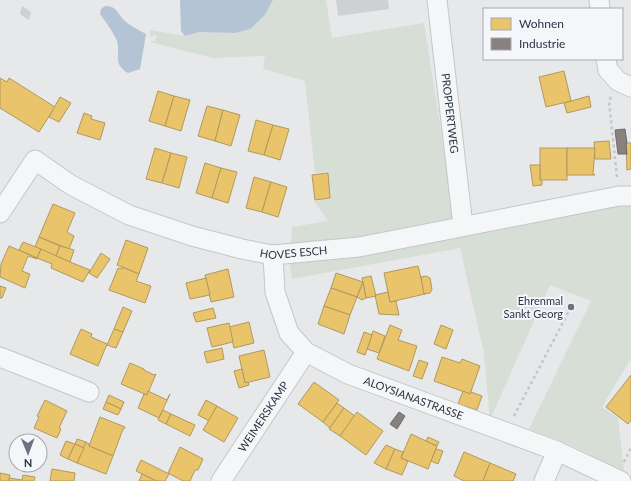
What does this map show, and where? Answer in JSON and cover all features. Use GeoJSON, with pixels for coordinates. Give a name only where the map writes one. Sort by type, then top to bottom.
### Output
{"type":"FeatureCollection","features":[{"type":"Feature","properties":{"kind":"street","name":"PROPPERTWEG"},"geometry":{"type":"LineString","coordinates":[[437,0],[464,226]]}},
{"type":"Feature","properties":{"kind":"street"},"geometry":{"type":"LineString","coordinates":[[606,60],[608,70],[625,84]]}},
{"type":"Feature","properties":{"kind":"street","name":"HOVES ESCH"},"geometry":{"type":"LineString","coordinates":[[0,212],[35,160],[71,185],[130,215],[192,236],[242,249],[273,255],[359,248],[464,226],[625,196]]}},
{"type":"Feature","properties":{"kind":"street","name":"ALOYSIANASTRASSE"},"geometry":{"type":"LineString","coordinates":[[273,255],[275,292],[277,299],[289,332],[306,352],[348,374],[557,451],[621,481]]}},
{"type":"Feature","properties":{"kind":"street","name":"WEIMERSKAMP"},"geometry":{"type":"LineString","coordinates":[[221,481],[306,352]]}},
{"type":"Feature","properties":{"kind":"street"},"geometry":{"type":"LineString","coordinates":[[0,357],[89,392]]}},
{"type":"Feature","properties":{"kind":"street"},"geometry":{"type":"LineString","coordinates":[[544,481],[557,451]]}},
{"type":"Feature","properties":{"kind":"path"},"geometry":{"type":"LineString","coordinates":[[625,84],[609,101],[625,196]]}},
{"type":"Feature","properties":{"kind":"path"},"geometry":{"type":"LineString","coordinates":[[506,432],[570,307]]}},
{"type":"Feature","properties":{"kind":"shaded area"},"geometry":{"type":"Polygon","coordinates":[[[273,0],[326,0],[332,38],[424,23],[455,220],[564,196],[631,189],[631,358],[602,407],[618,418],[624,471],[569,444],[529,429],[591,301],[550,285],[490,420],[484,353],[460,248],[292,279],[290,265],[292,227],[328,221],[314,201],[330,199],[328,172],[315,173],[305,81],[263,69],[265,56],[213,58],[150,42],[155,41],[157,35],[150,36],[150,30],[185,36],[199,32],[235,33],[273,0]]]}},
{"type":"Feature","properties":{"kind":"water"},"geometry":{"type":"Polygon","coordinates":[[[180,0],[273,0],[264,16],[250,29],[235,33],[199,32],[185,36],[181,31],[180,0]]]}},
{"type":"Feature","properties":{"kind":"water"},"geometry":{"type":"Polygon","coordinates":[[[105,6],[112,7],[126,22],[146,34],[140,69],[128,73],[120,66],[117,41],[100,14],[101,9],[105,6]]]}},
{"type":"Feature","properties":{"kind":"building: Wohnen"},"geometry":{"type":"Polygon","coordinates":[[[564,71],[571,101],[546,107],[539,77],[564,71]]]}},
{"type":"Feature","properties":{"kind":"building: Wohnen"},"geometry":{"type":"Polygon","coordinates":[[[0,78],[7,82],[9,78],[55,107],[39,132],[0,108],[0,78]]]}},
{"type":"Feature","properties":{"kind":"building: Wohnen"},"geometry":{"type":"Polygon","coordinates":[[[158,91],[174,96],[165,126],[149,121],[158,91]]]}},
{"type":"Feature","properties":{"kind":"building: Wohnen"},"geometry":{"type":"Polygon","coordinates":[[[174,96],[190,100],[181,131],[165,126],[174,96]]]}},
{"type":"Feature","properties":{"kind":"building: Wohnen"},"geometry":{"type":"Polygon","coordinates":[[[589,96],[591,107],[567,113],[564,103],[589,96]]]}},
{"type":"Feature","properties":{"kind":"building: Wohnen"},"geometry":{"type":"Polygon","coordinates":[[[60,97],[71,103],[59,122],[49,117],[60,97]]]}},
{"type":"Feature","properties":{"kind":"building: Wohnen"},"geometry":{"type":"Polygon","coordinates":[[[207,106],[223,110],[215,141],[198,136],[207,106]]]}},
{"type":"Feature","properties":{"kind":"building: Wohnen"},"geometry":{"type":"Polygon","coordinates":[[[223,110],[240,115],[231,146],[215,141],[223,110]]]}},
{"type":"Feature","properties":{"kind":"building: Wohnen"},"geometry":{"type":"Polygon","coordinates":[[[84,113],[92,116],[91,119],[105,123],[100,140],[77,133],[84,113]]]}},
{"type":"Feature","properties":{"kind":"building: Wohnen"},"geometry":{"type":"Polygon","coordinates":[[[256,120],[273,125],[264,155],[248,151],[256,120]]]}},
{"type":"Feature","properties":{"kind":"building: Wohnen"},"geometry":{"type":"Polygon","coordinates":[[[273,125],[289,129],[280,160],[264,155],[273,125]]]}},
{"type":"Feature","properties":{"kind":"building: Wohnen"},"geometry":{"type":"Polygon","coordinates":[[[609,141],[611,159],[595,159],[594,142],[609,141]]]}},
{"type":"Feature","properties":{"kind":"building: Wohnen"},"geometry":{"type":"Polygon","coordinates":[[[626,143],[631,143],[631,169],[627,170],[626,143]]]}},
{"type":"Feature","properties":{"kind":"building: Wohnen"},"geometry":{"type":"Polygon","coordinates":[[[155,148],[171,153],[162,183],[146,179],[155,148]]]}},
{"type":"Feature","properties":{"kind":"building: Wohnen"},"geometry":{"type":"Polygon","coordinates":[[[540,148],[567,148],[567,180],[540,180],[540,148]]]}},
{"type":"Feature","properties":{"kind":"building: Wohnen"},"geometry":{"type":"Polygon","coordinates":[[[567,148],[595,148],[593,174],[595,175],[567,175],[567,148]]]}},
{"type":"Feature","properties":{"kind":"building: Wohnen"},"geometry":{"type":"Polygon","coordinates":[[[171,153],[187,157],[179,188],[162,183],[171,153]]]}},
{"type":"Feature","properties":{"kind":"building: Wohnen"},"geometry":{"type":"Polygon","coordinates":[[[205,163],[221,168],[212,198],[196,193],[205,163]]]}},
{"type":"Feature","properties":{"kind":"building: Wohnen"},"geometry":{"type":"Polygon","coordinates":[[[530,165],[540,165],[540,180],[542,181],[542,185],[533,186],[530,165]]]}},
{"type":"Feature","properties":{"kind":"building: Wohnen"},"geometry":{"type":"Polygon","coordinates":[[[221,168],[237,172],[228,203],[212,198],[221,168]]]}},
{"type":"Feature","properties":{"kind":"building: Wohnen"},"geometry":{"type":"Polygon","coordinates":[[[328,173],[330,198],[315,200],[312,175],[328,173]]]}},
{"type":"Feature","properties":{"kind":"building: Wohnen"},"geometry":{"type":"Polygon","coordinates":[[[254,177],[271,182],[262,212],[246,208],[254,177]]]}},
{"type":"Feature","properties":{"kind":"building: Wohnen"},"geometry":{"type":"Polygon","coordinates":[[[271,182],[287,187],[278,217],[262,212],[271,182]]]}},
{"type":"Feature","properties":{"kind":"building: Wohnen"},"geometry":{"type":"Polygon","coordinates":[[[53,204],[75,213],[67,232],[74,236],[69,249],[39,237],[53,204]]]}},
{"type":"Feature","properties":{"kind":"building: Wohnen"},"geometry":{"type":"Polygon","coordinates":[[[39,237],[60,246],[56,256],[35,247],[39,237]]]}},
{"type":"Feature","properties":{"kind":"building: Wohnen"},"geometry":{"type":"Polygon","coordinates":[[[126,240],[148,248],[139,274],[117,265],[126,240]]]}},
{"type":"Feature","properties":{"kind":"building: Wohnen"},"geometry":{"type":"Polygon","coordinates":[[[23,242],[41,249],[37,258],[19,250],[23,242]]]}},
{"type":"Feature","properties":{"kind":"building: Wohnen"},"geometry":{"type":"Polygon","coordinates":[[[9,246],[37,258],[28,256],[22,271],[30,274],[25,288],[0,277],[1,264],[9,246]]]}},
{"type":"Feature","properties":{"kind":"building: Wohnen"},"geometry":{"type":"Polygon","coordinates":[[[60,246],[74,250],[70,262],[56,256],[60,246]]]}},
{"type":"Feature","properties":{"kind":"building: Wohnen"},"geometry":{"type":"Polygon","coordinates":[[[41,249],[90,270],[83,282],[51,268],[52,264],[37,258],[41,249]]]}},
{"type":"Feature","properties":{"kind":"building: Wohnen"},"geometry":{"type":"Polygon","coordinates":[[[101,253],[110,259],[97,278],[89,273],[101,253]]]}},
{"type":"Feature","properties":{"kind":"building: Wohnen"},"geometry":{"type":"Polygon","coordinates":[[[418,266],[425,294],[390,302],[384,273],[418,266]]]}},
{"type":"Feature","properties":{"kind":"building: Wohnen"},"geometry":{"type":"Polygon","coordinates":[[[122,267],[139,274],[136,281],[151,286],[145,303],[109,290],[118,268],[122,269],[122,267]]]}},
{"type":"Feature","properties":{"kind":"building: Wohnen"},"geometry":{"type":"Polygon","coordinates":[[[228,269],[234,297],[211,302],[205,275],[228,269]]]}},
{"type":"Feature","properties":{"kind":"building: Wohnen"},"geometry":{"type":"Polygon","coordinates":[[[336,273],[363,282],[357,297],[331,288],[336,273]]]}},
{"type":"Feature","properties":{"kind":"building: Wohnen"},"geometry":{"type":"Polygon","coordinates":[[[371,276],[376,296],[366,298],[362,278],[371,276]]]}},
{"type":"Feature","properties":{"kind":"building: Wohnen"},"geometry":{"type":"Polygon","coordinates":[[[426,276],[430,278],[432,289],[430,293],[424,294],[421,277],[426,276]]]}},
{"type":"Feature","properties":{"kind":"building: Wohnen"},"geometry":{"type":"Polygon","coordinates":[[[206,278],[210,295],[190,299],[186,283],[206,278]]]}},
{"type":"Feature","properties":{"kind":"building: Wohnen"},"geometry":{"type":"Polygon","coordinates":[[[363,282],[366,298],[362,300],[357,297],[363,282]]]}},
{"type":"Feature","properties":{"kind":"building: Wohnen"},"geometry":{"type":"Polygon","coordinates":[[[0,286],[6,288],[2,298],[0,298],[0,286]]]}},
{"type":"Feature","properties":{"kind":"building: Wohnen"},"geometry":{"type":"Polygon","coordinates":[[[331,288],[357,297],[350,315],[324,306],[331,288]]]}},
{"type":"Feature","properties":{"kind":"building: Wohnen"},"geometry":{"type":"Polygon","coordinates":[[[388,292],[390,302],[396,301],[399,315],[379,314],[375,295],[388,292]]]}},
{"type":"Feature","properties":{"kind":"building: Wohnen"},"geometry":{"type":"Polygon","coordinates":[[[324,306],[350,315],[344,334],[318,324],[324,306]]]}},
{"type":"Feature","properties":{"kind":"building: Wohnen"},"geometry":{"type":"Polygon","coordinates":[[[123,307],[132,311],[123,332],[114,329],[123,307]]]}},
{"type":"Feature","properties":{"kind":"building: Wohnen"},"geometry":{"type":"Polygon","coordinates":[[[213,308],[216,318],[196,322],[193,313],[213,308]]]}},
{"type":"Feature","properties":{"kind":"building: Wohnen"},"geometry":{"type":"Polygon","coordinates":[[[249,322],[254,343],[234,348],[229,327],[249,322]]]}},
{"type":"Feature","properties":{"kind":"building: Wohnen"},"geometry":{"type":"Polygon","coordinates":[[[229,323],[233,342],[212,347],[207,328],[229,323]]]}},
{"type":"Feature","properties":{"kind":"building: Wohnen"},"geometry":{"type":"Polygon","coordinates":[[[390,325],[402,330],[398,340],[417,346],[409,371],[377,359],[390,325]]]}},
{"type":"Feature","properties":{"kind":"building: Wohnen"},"geometry":{"type":"Polygon","coordinates":[[[441,325],[453,330],[446,349],[434,344],[441,325]]]}},
{"type":"Feature","properties":{"kind":"building: Wohnen"},"geometry":{"type":"Polygon","coordinates":[[[81,329],[92,334],[91,337],[107,344],[98,366],[70,354],[81,329]]]}},
{"type":"Feature","properties":{"kind":"building: Wohnen"},"geometry":{"type":"Polygon","coordinates":[[[114,329],[123,332],[116,348],[107,345],[114,329]]]}},
{"type":"Feature","properties":{"kind":"building: Wohnen"},"geometry":{"type":"Polygon","coordinates":[[[373,331],[385,336],[379,353],[367,349],[373,331]]]}},
{"type":"Feature","properties":{"kind":"building: Wohnen"},"geometry":{"type":"Polygon","coordinates":[[[364,332],[372,335],[365,355],[357,352],[364,332]]]}},
{"type":"Feature","properties":{"kind":"building: Wohnen"},"geometry":{"type":"Polygon","coordinates":[[[222,348],[224,359],[207,363],[204,352],[222,348]]]}},
{"type":"Feature","properties":{"kind":"building: Wohnen"},"geometry":{"type":"Polygon","coordinates":[[[264,350],[270,377],[245,383],[239,356],[264,350]]]}},
{"type":"Feature","properties":{"kind":"building: Wohnen"},"geometry":{"type":"Polygon","coordinates":[[[442,357],[460,363],[462,359],[480,366],[470,394],[434,381],[442,357]]]}},
{"type":"Feature","properties":{"kind":"building: Wohnen"},"geometry":{"type":"Polygon","coordinates":[[[419,360],[428,363],[422,379],[413,376],[419,360]]]}},
{"type":"Feature","properties":{"kind":"building: Wohnen"},"geometry":{"type":"Polygon","coordinates":[[[130,363],[154,375],[156,374],[147,395],[121,384],[130,363]]]}},
{"type":"Feature","properties":{"kind":"building: Wohnen"},"geometry":{"type":"Polygon","coordinates":[[[242,369],[245,383],[248,382],[249,385],[239,388],[234,371],[242,369]]]}},
{"type":"Feature","properties":{"kind":"building: Wohnen"},"geometry":{"type":"Polygon","coordinates":[[[631,375],[631,420],[628,424],[606,407],[631,375]]]}},
{"type":"Feature","properties":{"kind":"building: Wohnen"},"geometry":{"type":"Polygon","coordinates":[[[314,382],[339,400],[323,422],[298,404],[314,382]]]}},
{"type":"Feature","properties":{"kind":"building: Wohnen"},"geometry":{"type":"Polygon","coordinates":[[[148,391],[167,400],[170,394],[159,418],[138,408],[144,394],[147,395],[148,391]]]}},
{"type":"Feature","properties":{"kind":"building: Wohnen"},"geometry":{"type":"Polygon","coordinates":[[[463,391],[482,396],[477,410],[458,404],[463,391]]]}},
{"type":"Feature","properties":{"kind":"building: Wohnen"},"geometry":{"type":"Polygon","coordinates":[[[109,395],[124,402],[121,409],[106,402],[109,395]]]}},
{"type":"Feature","properties":{"kind":"building: Wohnen"},"geometry":{"type":"Polygon","coordinates":[[[45,400],[67,411],[59,428],[61,429],[57,438],[34,428],[39,417],[37,416],[45,400]]]}},
{"type":"Feature","properties":{"kind":"building: Wohnen"},"geometry":{"type":"Polygon","coordinates":[[[206,400],[217,406],[209,421],[198,415],[206,400]]]}},
{"type":"Feature","properties":{"kind":"building: Wohnen"},"geometry":{"type":"Polygon","coordinates":[[[106,402],[121,409],[118,415],[103,409],[106,402]]]}},
{"type":"Feature","properties":{"kind":"building: Wohnen"},"geometry":{"type":"Polygon","coordinates":[[[337,403],[344,408],[330,428],[323,422],[337,403]]]}},
{"type":"Feature","properties":{"kind":"building: Wohnen"},"geometry":{"type":"Polygon","coordinates":[[[217,406],[238,418],[224,442],[203,430],[217,406]]]}},
{"type":"Feature","properties":{"kind":"building: Wohnen"},"geometry":{"type":"Polygon","coordinates":[[[344,408],[355,416],[340,436],[329,429],[344,408]]]}},
{"type":"Feature","properties":{"kind":"building: Wohnen"},"geometry":{"type":"Polygon","coordinates":[[[163,410],[171,414],[166,424],[158,420],[163,410]]]}},
{"type":"Feature","properties":{"kind":"building: Wohnen"},"geometry":{"type":"Polygon","coordinates":[[[357,412],[383,431],[366,455],[340,436],[357,412]]]}},
{"type":"Feature","properties":{"kind":"building: Wohnen"},"geometry":{"type":"Polygon","coordinates":[[[171,414],[195,425],[190,436],[166,424],[171,414]]]}},
{"type":"Feature","properties":{"kind":"building: Wohnen"},"geometry":{"type":"Polygon","coordinates":[[[100,417],[125,427],[113,456],[89,446],[100,417]]]}},
{"type":"Feature","properties":{"kind":"building: Wohnen"},"geometry":{"type":"Polygon","coordinates":[[[411,434],[437,446],[428,469],[401,458],[411,434]]]}},
{"type":"Feature","properties":{"kind":"building: Wohnen"},"geometry":{"type":"Polygon","coordinates":[[[428,437],[439,442],[437,446],[426,441],[428,437]]]}},
{"type":"Feature","properties":{"kind":"building: Wohnen"},"geometry":{"type":"Polygon","coordinates":[[[77,439],[86,442],[84,448],[75,444],[77,439]]]}},
{"type":"Feature","properties":{"kind":"building: Wohnen"},"geometry":{"type":"Polygon","coordinates":[[[66,441],[75,444],[68,459],[60,455],[66,441]]]}},
{"type":"Feature","properties":{"kind":"building: Wohnen"},"geometry":{"type":"Polygon","coordinates":[[[86,442],[89,446],[113,456],[106,474],[77,463],[86,442]]]}},
{"type":"Feature","properties":{"kind":"building: Wohnen"},"geometry":{"type":"Polygon","coordinates":[[[75,444],[84,448],[77,463],[68,459],[75,444]]]}},
{"type":"Feature","properties":{"kind":"building: Wohnen"},"geometry":{"type":"Polygon","coordinates":[[[386,445],[395,449],[386,469],[374,463],[386,445]]]}},
{"type":"Feature","properties":{"kind":"building: Wohnen"},"geometry":{"type":"Polygon","coordinates":[[[180,447],[203,459],[198,470],[195,470],[190,481],[183,481],[168,473],[180,447]]]}},
{"type":"Feature","properties":{"kind":"building: Wohnen"},"geometry":{"type":"Polygon","coordinates":[[[395,449],[403,452],[401,458],[408,461],[402,475],[386,469],[395,449]]]}},
{"type":"Feature","properties":{"kind":"building: Wohnen"},"geometry":{"type":"Polygon","coordinates":[[[436,449],[443,451],[438,464],[431,461],[436,449]]]}},
{"type":"Feature","properties":{"kind":"building: Wohnen"},"geometry":{"type":"Polygon","coordinates":[[[464,452],[490,463],[483,481],[464,481],[454,476],[464,452]]]}},
{"type":"Feature","properties":{"kind":"building: Wohnen"},"geometry":{"type":"Polygon","coordinates":[[[141,460],[169,474],[165,481],[156,481],[136,471],[141,460]]]}},
{"type":"Feature","properties":{"kind":"building: Wohnen"},"geometry":{"type":"Polygon","coordinates":[[[490,463],[516,474],[513,481],[483,481],[490,463]]]}},
{"type":"Feature","properties":{"kind":"building: Wohnen"},"geometry":{"type":"Polygon","coordinates":[[[52,469],[75,473],[74,481],[50,481],[52,469]]]}},
{"type":"Feature","properties":{"kind":"building: Wohnen"},"geometry":{"type":"Polygon","coordinates":[[[0,473],[10,475],[9,481],[0,481],[0,473]]]}},
{"type":"Feature","properties":{"kind":"building: Wohnen"},"geometry":{"type":"Polygon","coordinates":[[[142,474],[156,481],[139,481],[142,474]]]}},
{"type":"Feature","properties":{"kind":"building: Wohnen"},"geometry":{"type":"Polygon","coordinates":[[[23,475],[35,477],[34,481],[9,481],[9,478],[22,480],[23,475]]]}},
{"type":"Feature","properties":{"kind":"building: Industrie"},"geometry":{"type":"Polygon","coordinates":[[[625,129],[627,154],[618,154],[615,130],[625,129]]]}},
{"type":"Feature","properties":{"kind":"building: Industrie"},"geometry":{"type":"Polygon","coordinates":[[[399,412],[405,416],[397,429],[390,424],[399,412]]]}},
{"type":"Feature","properties":{"kind":"building: Sonstige"},"geometry":{"type":"Polygon","coordinates":[[[336,0],[388,0],[389,9],[338,16],[336,0]]]}},
{"type":"Feature","properties":{"kind":"building: Sonstige"},"geometry":{"type":"Polygon","coordinates":[[[22,6],[31,12],[29,20],[20,14],[22,6]]]}},
{"type":"Feature","properties":{"kind":"place","name":"Ehrenmal Sankt Georg"},"geometry":{"type":"Point","coordinates":[571,307]}}]}
